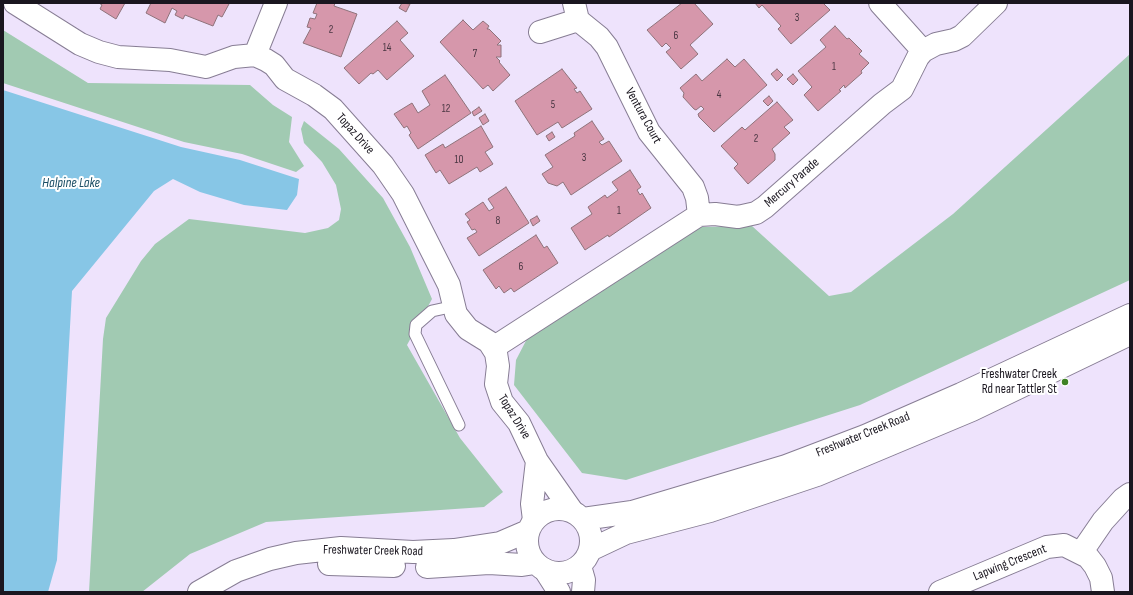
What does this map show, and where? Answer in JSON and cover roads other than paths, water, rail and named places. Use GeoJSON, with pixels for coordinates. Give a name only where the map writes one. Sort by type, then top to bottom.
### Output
{"type":"FeatureCollection","features":[{"type":"Feature","properties":{"kind":"street"},"geometry":{"type":"LineString","coordinates":[[15,3],[80,44],[99,52],[118,57],[170,60],[206,67],[234,58],[255,55],[276,3]]}},
{"type":"Feature","properties":{"kind":"street"},"geometry":{"type":"LineString","coordinates":[[880,3],[923,51],[936,44],[954,40],[962,36],[996,3]]}},
{"type":"Feature","properties":{"kind":"street","name":"Ventura Court"},"geometry":{"type":"LineString","coordinates":[[540,32],[576,12],[607,47],[649,132],[693,187],[697,198],[699,215]]}},
{"type":"Feature","properties":{"kind":"street","name":"Mercury Parade"},"geometry":{"type":"LineString","coordinates":[[699,215],[715,214],[738,217],[756,213],[765,207],[882,104],[902,89],[918,57],[923,51]]}},
{"type":"Feature","properties":{"kind":"street","name":"Topaz Drive"},"geometry":{"type":"LineString","coordinates":[[255,55],[266,60],[291,83],[314,95],[332,109],[383,165],[403,194],[449,285],[456,314],[464,325],[485,338],[493,348],[498,358],[496,384],[499,396],[505,407],[519,424],[537,462],[577,515]]}},
{"type":"Feature","properties":{"kind":"street"},"geometry":{"type":"LineString","coordinates":[[493,348],[699,215]]}},
{"type":"Feature","properties":{"kind":"street","name":"Freshwater Creek Road"},"geometry":{"type":"LineString","coordinates":[[577,515],[632,512],[786,466],[865,436],[961,394],[1130,315]]}},
{"type":"Feature","properties":{"kind":"street","name":"Freshwater Creek Road"},"geometry":{"type":"LineString","coordinates":[[585,558],[626,533],[710,511],[817,475],[972,410],[1130,334]]}},
{"type":"Feature","properties":{"kind":"street"},"geometry":{"type":"LineString","coordinates":[[537,462],[531,526],[527,548],[559,592]]}},
{"type":"Feature","properties":{"kind":"street"},"geometry":{"type":"LineString","coordinates":[[1081,553],[1103,521],[1123,499],[1130,494]]}},
{"type":"Feature","properties":{"kind":"street"},"geometry":{"type":"LineString","coordinates":[[531,526],[541,513],[551,509],[562,508],[577,515],[589,528],[592,539],[585,558],[583,592]]}},
{"type":"Feature","properties":{"kind":"street","name":"Freshwater Creek Road"},"geometry":{"type":"LineString","coordinates":[[199,592],[236,570],[270,558],[296,552],[341,548],[413,552],[454,550],[500,543],[531,526]]}},
{"type":"Feature","properties":{"kind":"street","name":"Lapwing Crescent"},"geometry":{"type":"LineString","coordinates":[[940,592],[1047,547],[1064,545],[1081,553],[1095,566],[1102,578],[1103,592]]}},
{"type":"Feature","properties":{"kind":"street"},"geometry":{"type":"LineString","coordinates":[[540,567],[554,573],[563,573],[585,558]]}},
{"type":"Feature","properties":{"kind":"street","name":"Freshwater Creek Road"},"geometry":{"type":"LineString","coordinates":[[228,592],[251,580],[271,573],[316,565],[348,564],[418,567],[489,563],[540,567]]}},
{"type":"Feature","properties":{"kind":"lane"},"geometry":{"type":"LineString","coordinates":[[455,306],[438,309],[427,314],[416,325],[415,334],[459,425]]}},
{"type":"Feature","properties":{"kind":"water","name":"Halpine Lake"},"geometry":{"type":"Polygon","coordinates":[[[3,90],[181,147],[240,160],[299,179],[297,195],[287,210],[244,205],[200,192],[173,179],[154,191],[72,291],[57,560],[48,592],[3,592],[3,90]]]}},
{"type":"Feature","properties":{"kind":"place","name":"Freshwater Creek Rd near Tattler St"},"geometry":{"type":"Point","coordinates":[1065,382]}}]}
